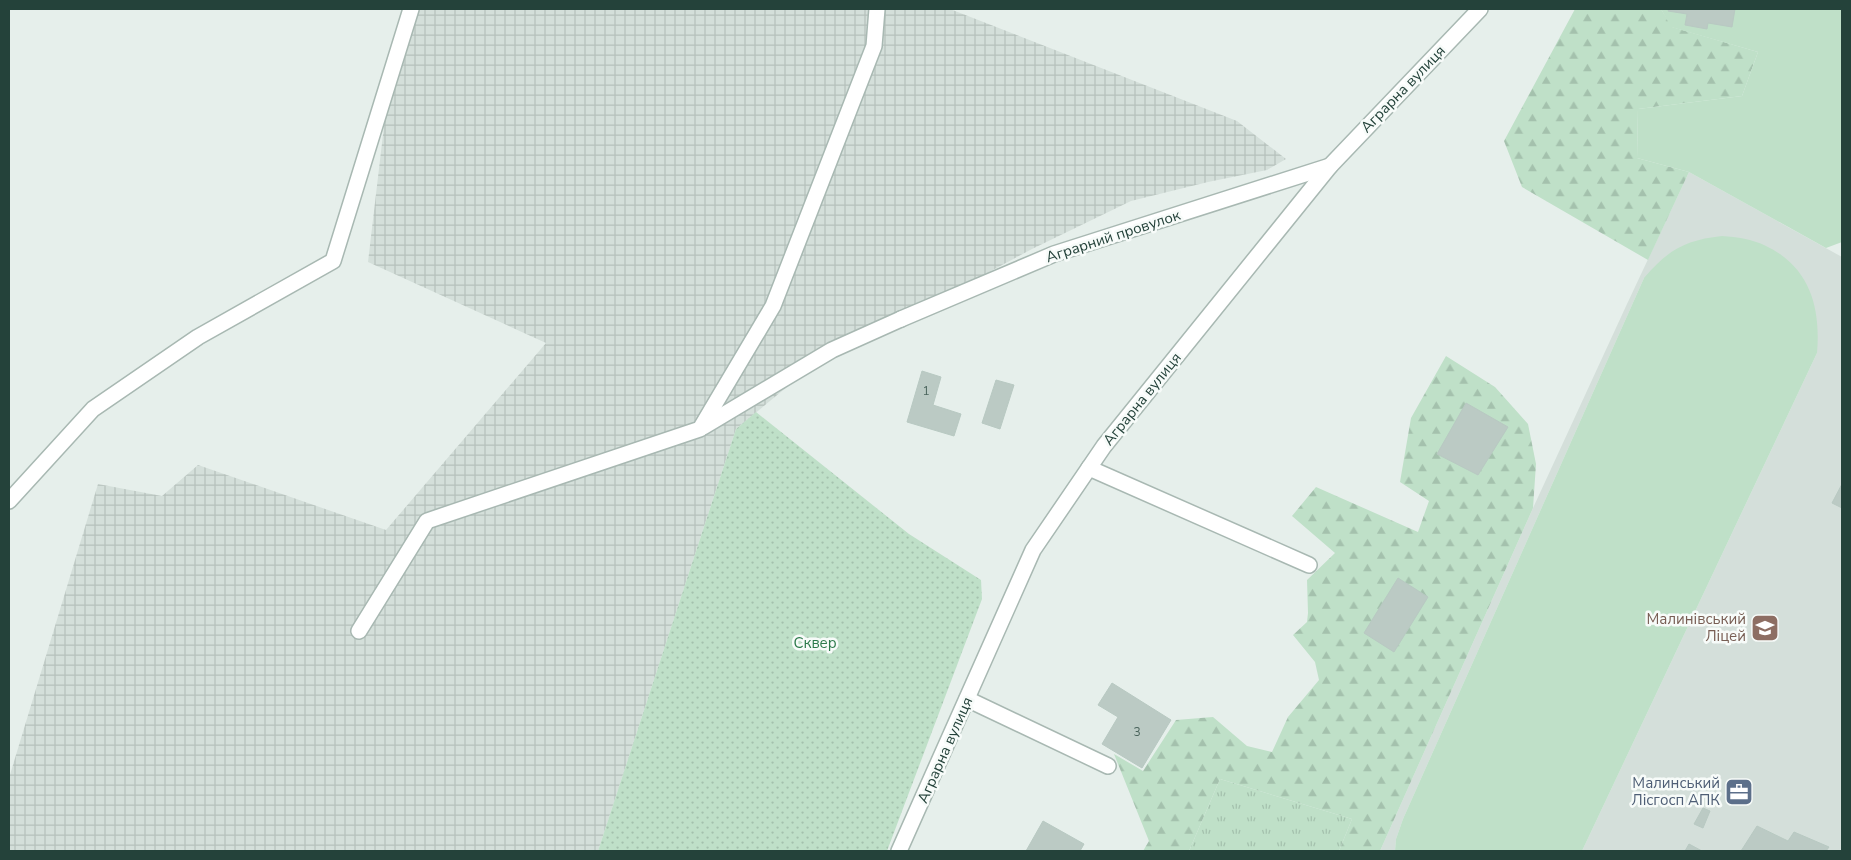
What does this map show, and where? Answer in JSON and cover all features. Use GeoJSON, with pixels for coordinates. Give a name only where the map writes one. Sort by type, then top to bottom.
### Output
{"type":"FeatureCollection","features":[{"type":"Feature","properties":{"kind":"street"},"geometry":{"type":"LineString","coordinates":[[9,501],[93,409],[198,337],[334,261],[410,9]]}},
{"type":"Feature","properties":{"kind":"street"},"geometry":{"type":"LineString","coordinates":[[700,429],[774,306],[874,46],[877,9]]}},
{"type":"Feature","properties":{"kind":"street","name":"Аграрна вулиця"},"geometry":{"type":"LineString","coordinates":[[899,851],[1033,550],[1104,446],[1330,166],[1480,9]]}},
{"type":"Feature","properties":{"kind":"street","name":"Аграрний провулок"},"geometry":{"type":"LineString","coordinates":[[359,631],[427,521],[700,429],[832,350],[1054,254],[1330,166]]}},
{"type":"Feature","properties":{"kind":"street"},"geometry":{"type":"LineString","coordinates":[[1089,468],[1308,565]]}},
{"type":"Feature","properties":{"kind":"street"},"geometry":{"type":"LineString","coordinates":[[967,700],[1108,766]]}},
{"type":"Feature","properties":{"kind":"shaded area"},"geometry":{"type":"Polygon","coordinates":[[[417,9],[950,9],[1237,121],[1286,159],[1267,170],[1131,201],[1032,249],[901,319],[832,350],[736,429],[598,851],[9,851],[9,778],[98,484],[162,496],[198,465],[386,530],[546,343],[368,262],[386,109],[417,9]]]}},
{"type":"Feature","properties":{"kind":"shaded area","name":"Малинівський Ліцей"},"geometry":{"type":"Polygon","coordinates":[[[1689,172],[1842,257],[1842,851],[1582,851],[1817,353],[1644,278],[1403,819],[1396,839],[1395,851],[1380,851],[1533,508],[1689,172]]]}},
{"type":"Feature","properties":{"kind":"green space"},"geometry":{"type":"Polygon","coordinates":[[[1575,9],[1661,9],[1672,27],[1758,52],[1742,96],[1638,109],[1637,158],[1689,172],[1648,260],[1522,187],[1504,141],[1575,9]]]}},
{"type":"Feature","properties":{"kind":"green space"},"geometry":{"type":"Polygon","coordinates":[[[1661,9],[1842,9],[1842,242],[1826,248],[1689,172],[1637,158],[1638,109],[1742,96],[1758,52],[1671,27],[1661,9]]]}},
{"type":"Feature","properties":{"kind":"green space"},"geometry":{"type":"Polygon","coordinates":[[[1722,236],[1744,239],[1766,246],[1793,265],[1803,277],[1810,290],[1817,320],[1817,353],[1582,851],[1395,851],[1396,839],[1403,819],[1644,278],[1661,260],[1678,248],[1698,240],[1722,236]]]}},
{"type":"Feature","properties":{"kind":"green space"},"geometry":{"type":"Polygon","coordinates":[[[1446,356],[1495,387],[1528,424],[1536,464],[1533,508],[1380,851],[1339,851],[1352,819],[1220,779],[1189,851],[1143,851],[1149,841],[1114,754],[1143,771],[1176,720],[1213,717],[1247,746],[1272,752],[1288,717],[1319,680],[1315,662],[1293,635],[1307,622],[1307,580],[1335,553],[1292,516],[1316,487],[1418,532],[1429,501],[1400,482],[1411,418],[1446,356]]]}},
{"type":"Feature","properties":{"kind":"green space","name":"Сквер"},"geometry":{"type":"Polygon","coordinates":[[[756,412],[909,534],[981,580],[982,599],[887,851],[598,851],[736,429],[756,412]]]}},
{"type":"Feature","properties":{"kind":"green space"},"geometry":{"type":"Polygon","coordinates":[[[1220,779],[1352,819],[1339,851],[1189,851],[1220,779]]]}},
{"type":"Feature","properties":{"kind":"building"},"geometry":{"type":"Polygon","coordinates":[[[1669,9],[1735,9],[1732,27],[1708,23],[1707,29],[1685,25],[1687,14],[1668,11],[1669,9]]]}},
{"type":"Feature","properties":{"kind":"building"},"geometry":{"type":"Polygon","coordinates":[[[922,371],[941,377],[933,405],[961,414],[954,436],[907,422],[922,371]]]}},
{"type":"Feature","properties":{"kind":"building"},"geometry":{"type":"Polygon","coordinates":[[[996,380],[1014,385],[1000,429],[982,423],[996,380]]]}},
{"type":"Feature","properties":{"kind":"building"},"geometry":{"type":"Polygon","coordinates":[[[1466,403],[1508,427],[1478,475],[1437,454],[1466,403]]]}},
{"type":"Feature","properties":{"kind":"building"},"geometry":{"type":"Polygon","coordinates":[[[1842,484],[1842,508],[1832,503],[1842,484]]]}},
{"type":"Feature","properties":{"kind":"building"},"geometry":{"type":"Polygon","coordinates":[[[1398,578],[1428,597],[1394,652],[1364,633],[1398,578]]]}},
{"type":"Feature","properties":{"kind":"building"},"geometry":{"type":"Polygon","coordinates":[[[1112,683],[1171,720],[1142,768],[1102,744],[1118,717],[1098,705],[1112,683]]]}},
{"type":"Feature","properties":{"kind":"building"},"geometry":{"type":"Polygon","coordinates":[[[1703,808],[1710,811],[1703,828],[1694,824],[1703,808]]]}},
{"type":"Feature","properties":{"kind":"building"},"geometry":{"type":"Polygon","coordinates":[[[1043,821],[1084,844],[1080,851],[1026,851],[1043,821]]]}},
{"type":"Feature","properties":{"kind":"building"},"geometry":{"type":"Polygon","coordinates":[[[1757,826],[1788,841],[1794,832],[1829,847],[1826,851],[1741,851],[1757,826]]]}},
{"type":"Feature","properties":{"kind":"building"},"geometry":{"type":"Polygon","coordinates":[[[1689,844],[1702,851],[1685,851],[1689,844]]]}},
{"type":"Feature","properties":{"kind":"place","name":"Малинівський Ліцей"},"geometry":{"type":"Point","coordinates":[1765,628]}},
{"type":"Feature","properties":{"kind":"place","name":"Малинський Лісгосп АПК"},"geometry":{"type":"Point","coordinates":[1739,792]}}]}
